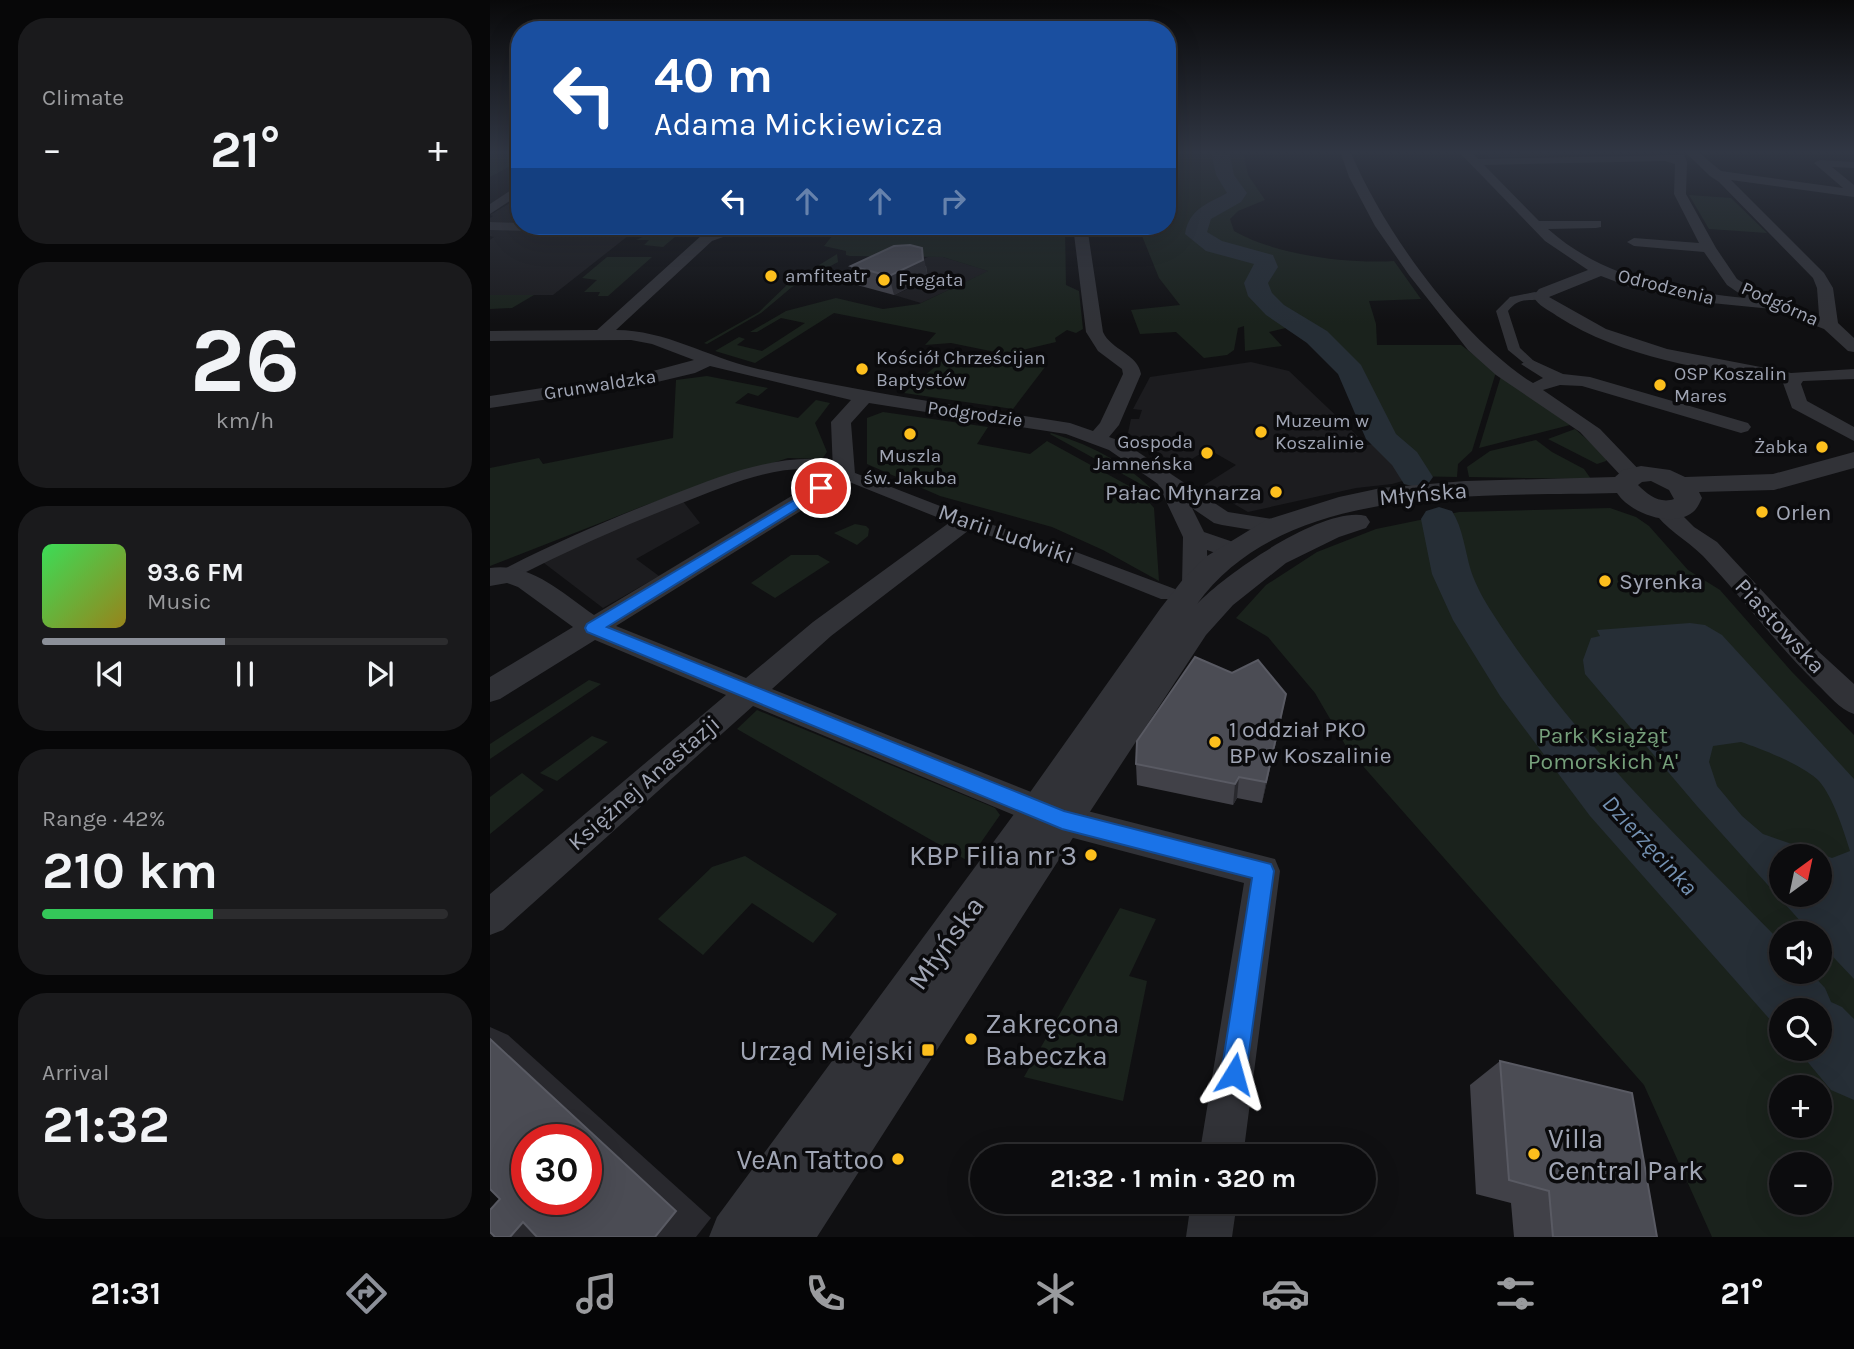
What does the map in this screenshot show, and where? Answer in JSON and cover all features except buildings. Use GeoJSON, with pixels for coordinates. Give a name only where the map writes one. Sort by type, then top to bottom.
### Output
{"type":"FeatureCollection","features":[{"type":"Feature","properties":{"kind":"street"},"geometry":{"type":"LineString","coordinates":[[1372,209],[1409,264],[1467,336],[1470,344],[1488,360],[1590,430],[1637,483],[1678,500],[1744,494],[1767,488],[1774,482],[1854,460]]}},
{"type":"Feature","properties":{"kind":"street","name":"Odrodzenia"},"geometry":{"type":"LineString","coordinates":[[1522,209],[1566,250],[1602,270],[1690,296],[1772,304]]}},
{"type":"Feature","properties":{"kind":"street","name":"Podgórna"},"geometry":{"type":"LineString","coordinates":[[1688,209],[1709,247],[1736,285],[1772,304],[1829,325],[1854,347]]}},
{"type":"Feature","properties":{"kind":"street","name":"Podgórna"},"geometry":{"type":"LineString","coordinates":[[1752,209],[1819,276],[1827,289],[1829,325]]}},
{"type":"Feature","properties":{"kind":"street"},"geometry":{"type":"LineString","coordinates":[[1538,225],[1596,224]]}},
{"type":"Feature","properties":{"kind":"street"},"geometry":{"type":"LineString","coordinates":[[490,226],[511,226]]}},
{"type":"Feature","properties":{"kind":"street"},"geometry":{"type":"LineString","coordinates":[[603,333],[707,238],[717,235]]}},
{"type":"Feature","properties":{"kind":"street"},"geometry":{"type":"LineString","coordinates":[[1081,235],[1087,270],[1089,320],[1096,338],[1130,367],[1132,374],[1109,425],[1098,437]]}},
{"type":"Feature","properties":{"kind":"street"},"geometry":{"type":"LineString","coordinates":[[1634,242],[1709,247]]}},
{"type":"Feature","properties":{"kind":"street","name":"Odrodzenia"},"geometry":{"type":"LineString","coordinates":[[1541,296],[1545,292],[1602,270]]}},
{"type":"Feature","properties":{"kind":"street"},"geometry":{"type":"LineString","coordinates":[[1637,483],[1590,419],[1514,350],[1502,311],[1505,305],[1516,298],[1541,296],[1585,328],[1631,345],[1794,379],[1804,375],[1854,374]]}},
{"type":"Feature","properties":{"kind":"street","name":"Podgrodzie"},"geometry":{"type":"LineString","coordinates":[[490,336],[603,333],[656,340],[701,358],[864,397],[1044,424],[1098,437],[1165,479],[1227,535]]}},
{"type":"Feature","properties":{"kind":"street"},"geometry":{"type":"LineString","coordinates":[[1467,336],[1550,382],[1583,381],[1741,426]]}},
{"type":"Feature","properties":{"kind":"street","name":"Grunwaldzka"},"geometry":{"type":"LineString","coordinates":[[490,402],[666,374],[701,358]]}},
{"type":"Feature","properties":{"kind":"street"},"geometry":{"type":"LineString","coordinates":[[1794,379],[1794,393],[1799,404],[1854,435]]}},
{"type":"Feature","properties":{"kind":"street"},"geometry":{"type":"LineString","coordinates":[[490,691],[844,474],[841,422],[864,397]]}},
{"type":"Feature","properties":{"kind":"street","name":"Marii Ludwiki"},"geometry":{"type":"LineString","coordinates":[[499,576],[605,526],[777,464],[800,462],[819,464],[965,522],[1195,592]]}},
{"type":"Feature","properties":{"kind":"street"},"geometry":{"type":"LineString","coordinates":[[1165,479],[1195,537],[1195,592]]}},
{"type":"Feature","properties":{"kind":"street","name":"Młyńska"},"geometry":{"type":"LineString","coordinates":[[785,1237],[1195,592],[1227,535],[1276,526],[1349,503],[1637,483]]}},
{"type":"Feature","properties":{"kind":"street","name":"Młyńska"},"geometry":{"type":"LineString","coordinates":[[1195,592],[1329,531],[1415,499]]}},
{"type":"Feature","properties":{"kind":"street","name":"Piastowska"},"geometry":{"type":"LineString","coordinates":[[1678,500],[1686,532],[1709,548],[1808,658],[1854,702]]}},
{"type":"Feature","properties":{"kind":"street","name":"Księżnej Anastazji"},"geometry":{"type":"LineString","coordinates":[[490,916],[822,629],[965,522]]}},
{"type":"Feature","properties":{"kind":"street"},"geometry":{"type":"LineString","coordinates":[[1195,537],[1227,535],[1276,556]]}},
{"type":"Feature","properties":{"kind":"street"},"geometry":{"type":"LineString","coordinates":[[499,576],[527,581],[593,628],[1051,816],[1263,871],[1223,1144]]}},
{"type":"Feature","properties":{"kind":"street","name":"Młyńska"},"geometry":{"type":"LineString","coordinates":[[737,1237],[1051,816]]}},
{"type":"Feature","properties":{"kind":"street"},"geometry":{"type":"LineString","coordinates":[[1209,1237],[1212,1214]]}},
{"type":"Feature","properties":{"kind":"shaded area"},"geometry":{"type":"Polygon","coordinates":[[[500,209],[511,209],[511,235],[634,235],[628,236],[553,295],[490,295],[490,240],[494,237],[490,236],[490,218],[493,216],[490,215],[500,209]]]}},
{"type":"Feature","properties":{"kind":"shaded area"},"geometry":{"type":"Polygon","coordinates":[[[928,257],[943,257],[989,271],[921,303],[894,295],[910,288],[901,285],[915,263],[928,257]]]}},
{"type":"Feature","properties":{"kind":"shaded area","name":"Muzeum w Koszalinie"},"geometry":{"type":"Polygon","coordinates":[[[1251,362],[1289,371],[1367,445],[1381,443],[1406,480],[1248,512],[1203,486],[1236,465],[1208,449],[1179,467],[1128,433],[1131,419],[1139,419],[1142,410],[1133,409],[1150,377],[1251,362]]]}},
{"type":"Feature","properties":{"kind":"shaded area"},"geometry":{"type":"Polygon","coordinates":[[[1367,405],[1389,433],[1382,439],[1374,439],[1365,431],[1363,419],[1367,405]]]}},
{"type":"Feature","properties":{"kind":"shaded area"},"geometry":{"type":"Polygon","coordinates":[[[682,500],[700,523],[636,559],[659,576],[603,608],[540,560],[682,500]]]}},
{"type":"Feature","properties":{"kind":"shaded area"},"geometry":{"type":"Polygon","coordinates":[[[1690,623],[1705,625],[1722,635],[1854,779],[1854,979],[1832,956],[1832,921],[1800,921],[1788,907],[1832,907],[1832,858],[1850,851],[1833,805],[1819,781],[1793,763],[1741,742],[1713,746],[1709,762],[1717,786],[1742,816],[1763,834],[1792,844],[1769,844],[1769,886],[1585,674],[1583,660],[1591,638],[1600,636],[1597,630],[1690,623]]]}},
{"type":"Feature","properties":{"kind":"green space"},"geometry":{"type":"Polygon","coordinates":[[[1176,209],[1244,209],[1230,219],[1234,231],[1270,246],[1334,259],[1394,261],[1421,299],[1369,301],[1376,324],[1377,345],[1461,345],[1496,372],[1472,451],[1458,464],[1457,477],[1406,476],[1344,362],[1326,342],[1285,318],[1280,319],[1290,327],[1269,332],[1282,346],[1245,351],[1244,326],[1238,328],[1234,350],[1227,355],[1204,358],[1176,332],[1140,334],[1131,310],[1180,305],[1159,278],[1142,235],[1176,235],[1176,209]]]}},
{"type":"Feature","properties":{"kind":"green space"},"geometry":{"type":"Polygon","coordinates":[[[1697,209],[1742,209],[1767,233],[1709,229],[1697,209]]]}},
{"type":"Feature","properties":{"kind":"green space"},"geometry":{"type":"Polygon","coordinates":[[[646,235],[677,235],[663,247],[644,245],[649,240],[636,240],[646,235]]]}},
{"type":"Feature","properties":{"kind":"green space"},"geometry":{"type":"Polygon","coordinates":[[[833,235],[1065,235],[1066,285],[1079,291],[1083,329],[1076,333],[1067,330],[1055,338],[1056,342],[1005,354],[951,343],[925,345],[936,333],[834,313],[755,363],[715,351],[739,337],[745,339],[737,345],[762,351],[805,323],[781,318],[757,332],[750,332],[786,311],[836,298],[883,309],[919,304],[988,271],[943,257],[850,256],[846,255],[846,251],[824,246],[833,235]]]}},
{"type":"Feature","properties":{"kind":"green space"},"geometry":{"type":"Polygon","coordinates":[[[837,254],[838,262],[792,287],[761,313],[707,344],[704,343],[759,312],[788,284],[837,254]]]}},
{"type":"Feature","properties":{"kind":"green space"},"geometry":{"type":"Polygon","coordinates":[[[607,257],[652,257],[608,296],[598,296],[600,292],[584,292],[597,280],[582,278],[607,257]]]}},
{"type":"Feature","properties":{"kind":"green space"},"geometry":{"type":"Polygon","coordinates":[[[490,295],[534,295],[512,308],[490,309],[490,295]]]}},
{"type":"Feature","properties":{"kind":"green space"},"geometry":{"type":"Polygon","coordinates":[[[949,355],[1045,367],[1013,409],[904,393],[949,355]]]}},
{"type":"Feature","properties":{"kind":"green space"},"geometry":{"type":"Polygon","coordinates":[[[707,376],[768,388],[758,396],[748,393],[735,403],[798,418],[816,400],[830,403],[815,423],[827,452],[822,459],[788,458],[646,505],[490,566],[490,468],[539,458],[543,464],[673,438],[676,380],[707,376]]]}},
{"type":"Feature","properties":{"kind":"green space"},"geometry":{"type":"Polygon","coordinates":[[[1501,376],[1570,425],[1479,448],[1501,376]]]}},
{"type":"Feature","properties":{"kind":"green space"},"geometry":{"type":"Polygon","coordinates":[[[883,412],[988,427],[977,444],[1030,454],[1047,441],[1140,492],[1154,508],[1159,581],[1103,550],[1052,527],[940,496],[867,464],[867,418],[883,412]]]}},
{"type":"Feature","properties":{"kind":"green space"},"geometry":{"type":"Polygon","coordinates":[[[1575,429],[1606,456],[1606,461],[1597,464],[1548,439],[1575,429]]]}},
{"type":"Feature","properties":{"kind":"green space"},"geometry":{"type":"Polygon","coordinates":[[[1051,433],[1112,459],[1139,478],[1164,501],[1146,487],[1051,433]]]}},
{"type":"Feature","properties":{"kind":"green space"},"geometry":{"type":"Polygon","coordinates":[[[1536,440],[1584,469],[1591,479],[1469,477],[1467,467],[1490,451],[1536,440]]]}},
{"type":"Feature","properties":{"kind":"green space","name":"Park Książąt Pomorskich 'A'"},"geometry":{"type":"Polygon","coordinates":[[[1610,508],[1636,517],[1649,526],[1688,570],[1720,590],[1792,672],[1854,735],[1854,1237],[1712,1237],[1644,1085],[1347,748],[1315,693],[1268,637],[1236,618],[1266,585],[1317,552],[1376,529],[1459,512],[1610,508]]]}},
{"type":"Feature","properties":{"kind":"green space"},"geometry":{"type":"Polygon","coordinates":[[[855,524],[869,529],[868,536],[857,545],[834,533],[855,524]]]}},
{"type":"Feature","properties":{"kind":"green space"},"geometry":{"type":"Polygon","coordinates":[[[791,555],[818,555],[830,562],[775,598],[751,583],[791,555]]]}},
{"type":"Feature","properties":{"kind":"green space"},"geometry":{"type":"Polygon","coordinates":[[[589,680],[601,684],[490,759],[490,744],[589,680]]]}},
{"type":"Feature","properties":{"kind":"green space"},"geometry":{"type":"Polygon","coordinates":[[[757,710],[995,808],[1000,815],[968,861],[737,729],[757,710]]]}},
{"type":"Feature","properties":{"kind":"green space"},"geometry":{"type":"Polygon","coordinates":[[[592,736],[608,742],[557,781],[540,773],[592,736]]]}},
{"type":"Feature","properties":{"kind":"green space"},"geometry":{"type":"Polygon","coordinates":[[[522,773],[544,790],[490,834],[490,797],[522,773]]]}},
{"type":"Feature","properties":{"kind":"green space"},"geometry":{"type":"Polygon","coordinates":[[[745,856],[837,914],[813,943],[752,903],[703,955],[658,919],[712,867],[745,856]]]}},
{"type":"Feature","properties":{"kind":"green space"},"geometry":{"type":"Polygon","coordinates":[[[1120,908],[1156,919],[1129,976],[1147,981],[1123,1101],[1024,1077],[1120,908]]]}},
{"type":"Feature","properties":{"kind":"waterway","name":"Dzierżęcinka"},"geometry":{"type":"LineString","coordinates":[[1210,209],[1203,214],[1196,234],[1214,246],[1265,260],[1266,267],[1261,270],[1256,283],[1261,296],[1275,310],[1317,337],[1351,371],[1382,439],[1405,459],[1416,477]]}},
{"type":"Feature","properties":{"kind":"waterway","name":"Dzierżęcinka"},"geometry":{"type":"LineString","coordinates":[[1439,519],[1452,574],[1474,620],[1516,683],[1608,800],[1792,998]]}},
{"type":"Feature","properties":{"kind":"waterway","name":"Dzierżęcinka"},"geometry":{"type":"LineString","coordinates":[[1832,1042],[1854,1067]]}},
{"type":"Feature","properties":{"kind":"place","name":"amfiteatr"},"geometry":{"type":"Point","coordinates":[771,276]}},
{"type":"Feature","properties":{"kind":"place","name":"Fregata"},"geometry":{"type":"Point","coordinates":[884,280]}},
{"type":"Feature","properties":{"kind":"place","name":"Kościół Chrześcijan Baptystów"},"geometry":{"type":"Point","coordinates":[862,369]}},
{"type":"Feature","properties":{"kind":"place","name":"OSP Koszalin Mares"},"geometry":{"type":"Point","coordinates":[1660,385]}},
{"type":"Feature","properties":{"kind":"place","name":"Muzeum w Koszalinie"},"geometry":{"type":"Point","coordinates":[1261,432]}},
{"type":"Feature","properties":{"kind":"place","name":"Muszla św. Jakuba"},"geometry":{"type":"Point","coordinates":[910,434]}},
{"type":"Feature","properties":{"kind":"place","name":"Żabka"},"geometry":{"type":"Point","coordinates":[1822,447]}},
{"type":"Feature","properties":{"kind":"place","name":"Gospoda Jamneńska"},"geometry":{"type":"Point","coordinates":[1207,453]}},
{"type":"Feature","properties":{"kind":"place","name":"Pałac Młynarza"},"geometry":{"type":"Point","coordinates":[1276,492]}},
{"type":"Feature","properties":{"kind":"place","name":"Orlen"},"geometry":{"type":"Point","coordinates":[1762,512]}},
{"type":"Feature","properties":{"kind":"place","name":"Syrenka"},"geometry":{"type":"Point","coordinates":[1605,581]}},
{"type":"Feature","properties":{"kind":"place","name":"1 oddział PKO BP w Koszalinie"},"geometry":{"type":"Point","coordinates":[1215,742]}},
{"type":"Feature","properties":{"kind":"place","name":"KBP Filia nr 3"},"geometry":{"type":"Point","coordinates":[1091,855]}},
{"type":"Feature","properties":{"kind":"place","name":"Zakręcona Babeczka"},"geometry":{"type":"Point","coordinates":[971,1039]}},
{"type":"Feature","properties":{"kind":"place","name":"Urząd Miejski"},"geometry":{"type":"Point","coordinates":[928,1050]}},
{"type":"Feature","properties":{"kind":"place","name":"Villa Central Park"},"geometry":{"type":"Point","coordinates":[1534,1154]}},
{"type":"Feature","properties":{"kind":"place","name":"VeAn Tattoo"},"geometry":{"type":"Point","coordinates":[898,1159]}},
{"type":"Feature","properties":{"kind":"route"},"geometry":{"type":"LineString","coordinates":[[821,488],[593,628],[1062,820],[1263,871],[1234,1074]]}}]}
